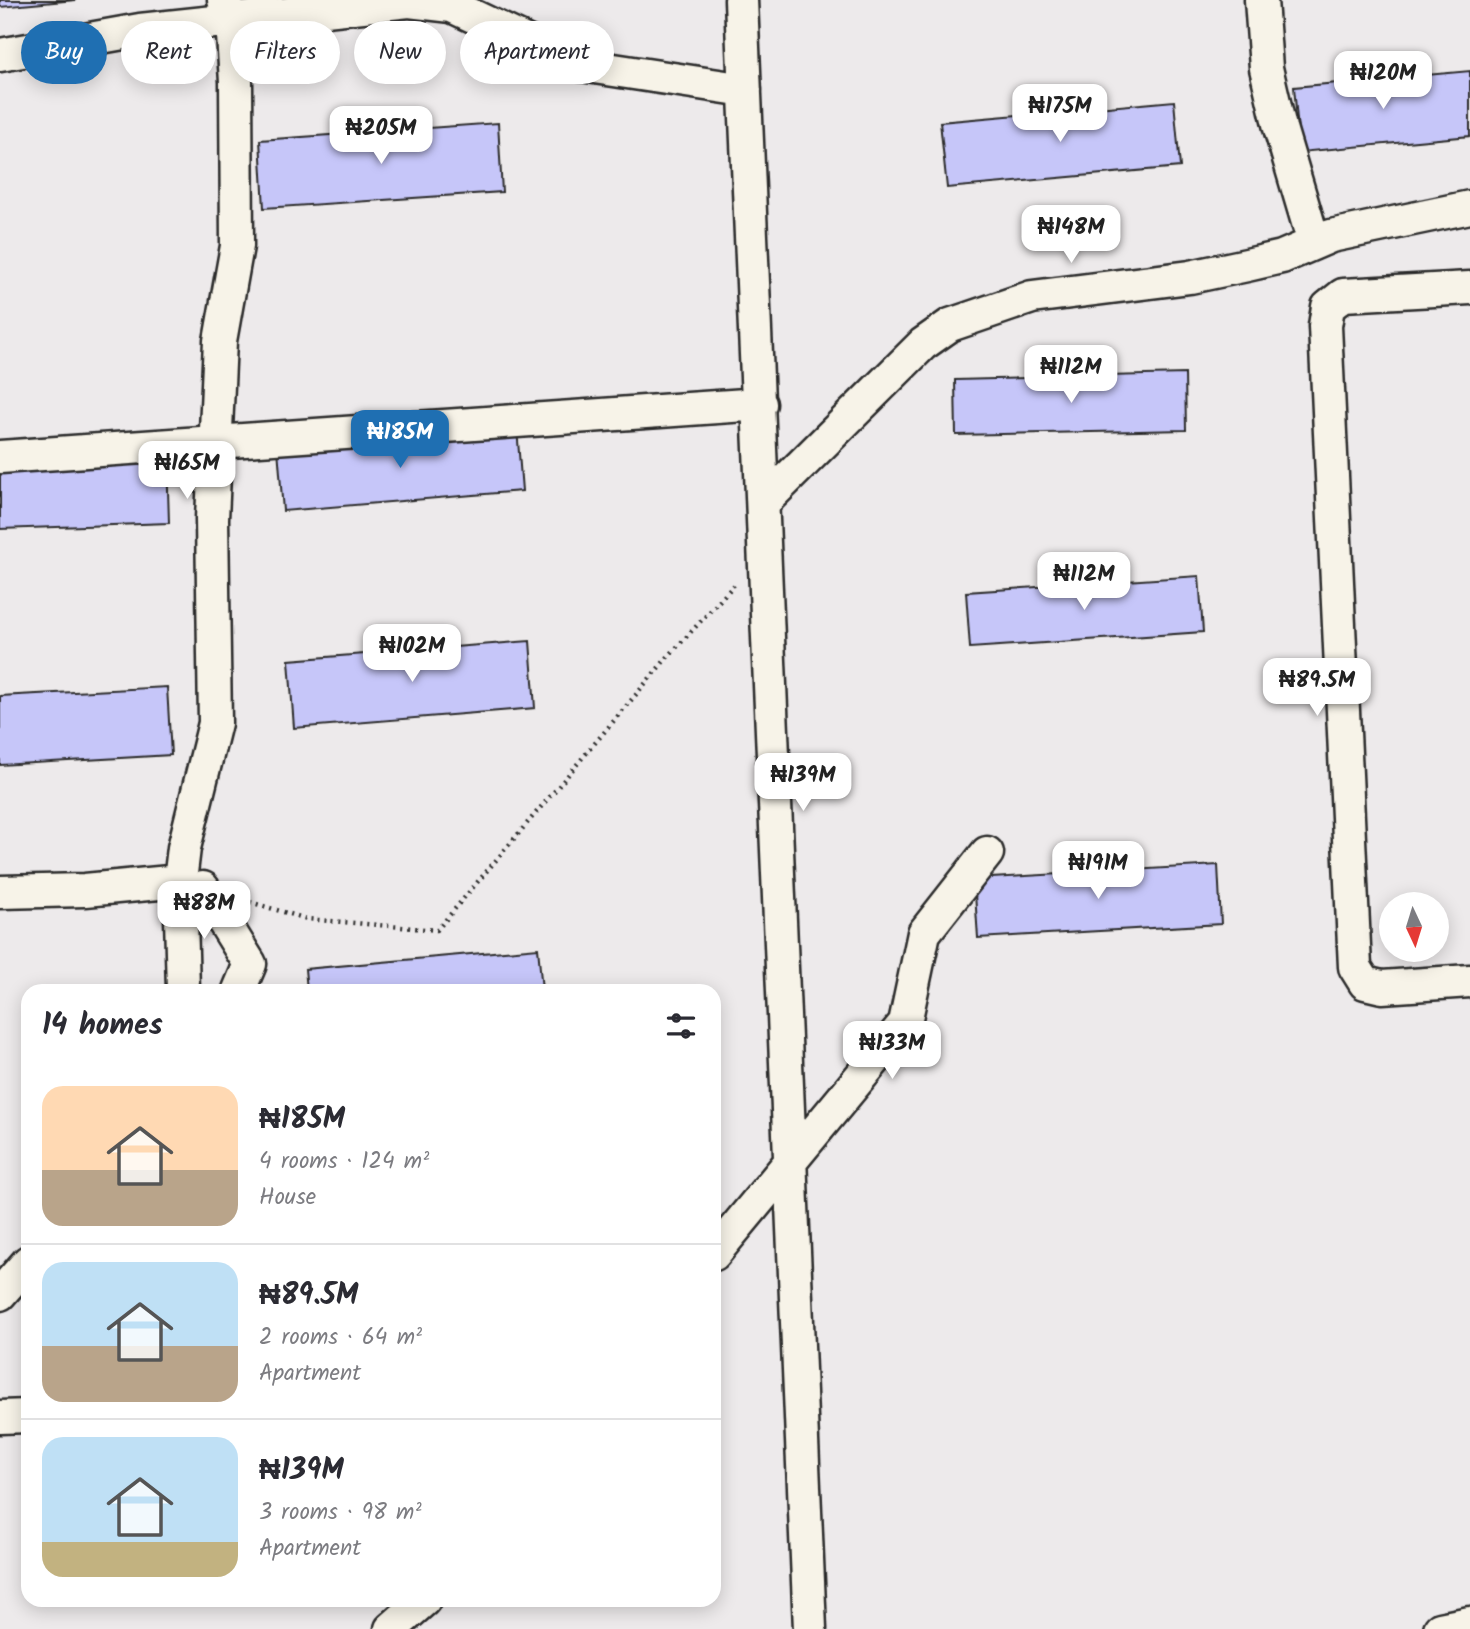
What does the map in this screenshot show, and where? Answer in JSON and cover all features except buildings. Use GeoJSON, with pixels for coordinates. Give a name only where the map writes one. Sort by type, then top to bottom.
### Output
{"type":"FeatureCollection","features":[{"type":"Feature","properties":{"kind":"street"},"geometry":{"type":"LineString","coordinates":[[741,0],[810,1629]]}},
{"type":"Feature","properties":{"kind":"street"},"geometry":{"type":"LineString","coordinates":[[1261,0],[1266,68],[1280,128],[1314,243]]}},
{"type":"Feature","properties":{"kind":"street"},"geometry":{"type":"LineString","coordinates":[[0,55],[140,30],[228,10],[409,1],[452,6],[558,57],[581,65],[746,90]]}},
{"type":"Feature","properties":{"kind":"street"},"geometry":{"type":"LineString","coordinates":[[184,984],[192,884],[187,835],[215,723],[212,519],[220,341],[237,246],[228,10]]}},
{"type":"Feature","properties":{"kind":"street"},"geometry":{"type":"LineString","coordinates":[[764,502],[923,344],[950,325],[1032,297],[1190,276],[1282,257],[1331,236],[1470,207]]}},
{"type":"Feature","properties":{"kind":"street"},"geometry":{"type":"LineString","coordinates":[[1470,288],[1343,295],[1328,307],[1325,326],[1355,967],[1365,983],[1382,987],[1470,981]]}},
{"type":"Feature","properties":{"kind":"street"},"geometry":{"type":"LineString","coordinates":[[0,457],[760,404]]}},
{"type":"Feature","properties":{"kind":"street"},"geometry":{"type":"LineString","coordinates":[[721,1246],[905,1023],[925,933],[988,853]]}},
{"type":"Feature","properties":{"kind":"street"},"geometry":{"type":"LineString","coordinates":[[0,892],[192,884]]}},
{"type":"Feature","properties":{"kind":"street"},"geometry":{"type":"LineString","coordinates":[[192,884],[250,964],[242,984]]}},
{"type":"Feature","properties":{"kind":"street"},"geometry":{"type":"LineString","coordinates":[[0,1294],[21,1270]]}},
{"type":"Feature","properties":{"kind":"street"},"geometry":{"type":"LineString","coordinates":[[0,1417],[21,1416]]}},
{"type":"Feature","properties":{"kind":"street"},"geometry":{"type":"LineString","coordinates":[[391,1629],[416,1607]]}},
{"type":"Feature","properties":{"kind":"street"},"geometry":{"type":"LineString","coordinates":[[1440,1629],[1470,1623]]}},
{"type":"Feature","properties":{"kind":"path"},"geometry":{"type":"LineString","coordinates":[[192,884],[307,919],[436,930],[666,659],[766,551]]}}]}
